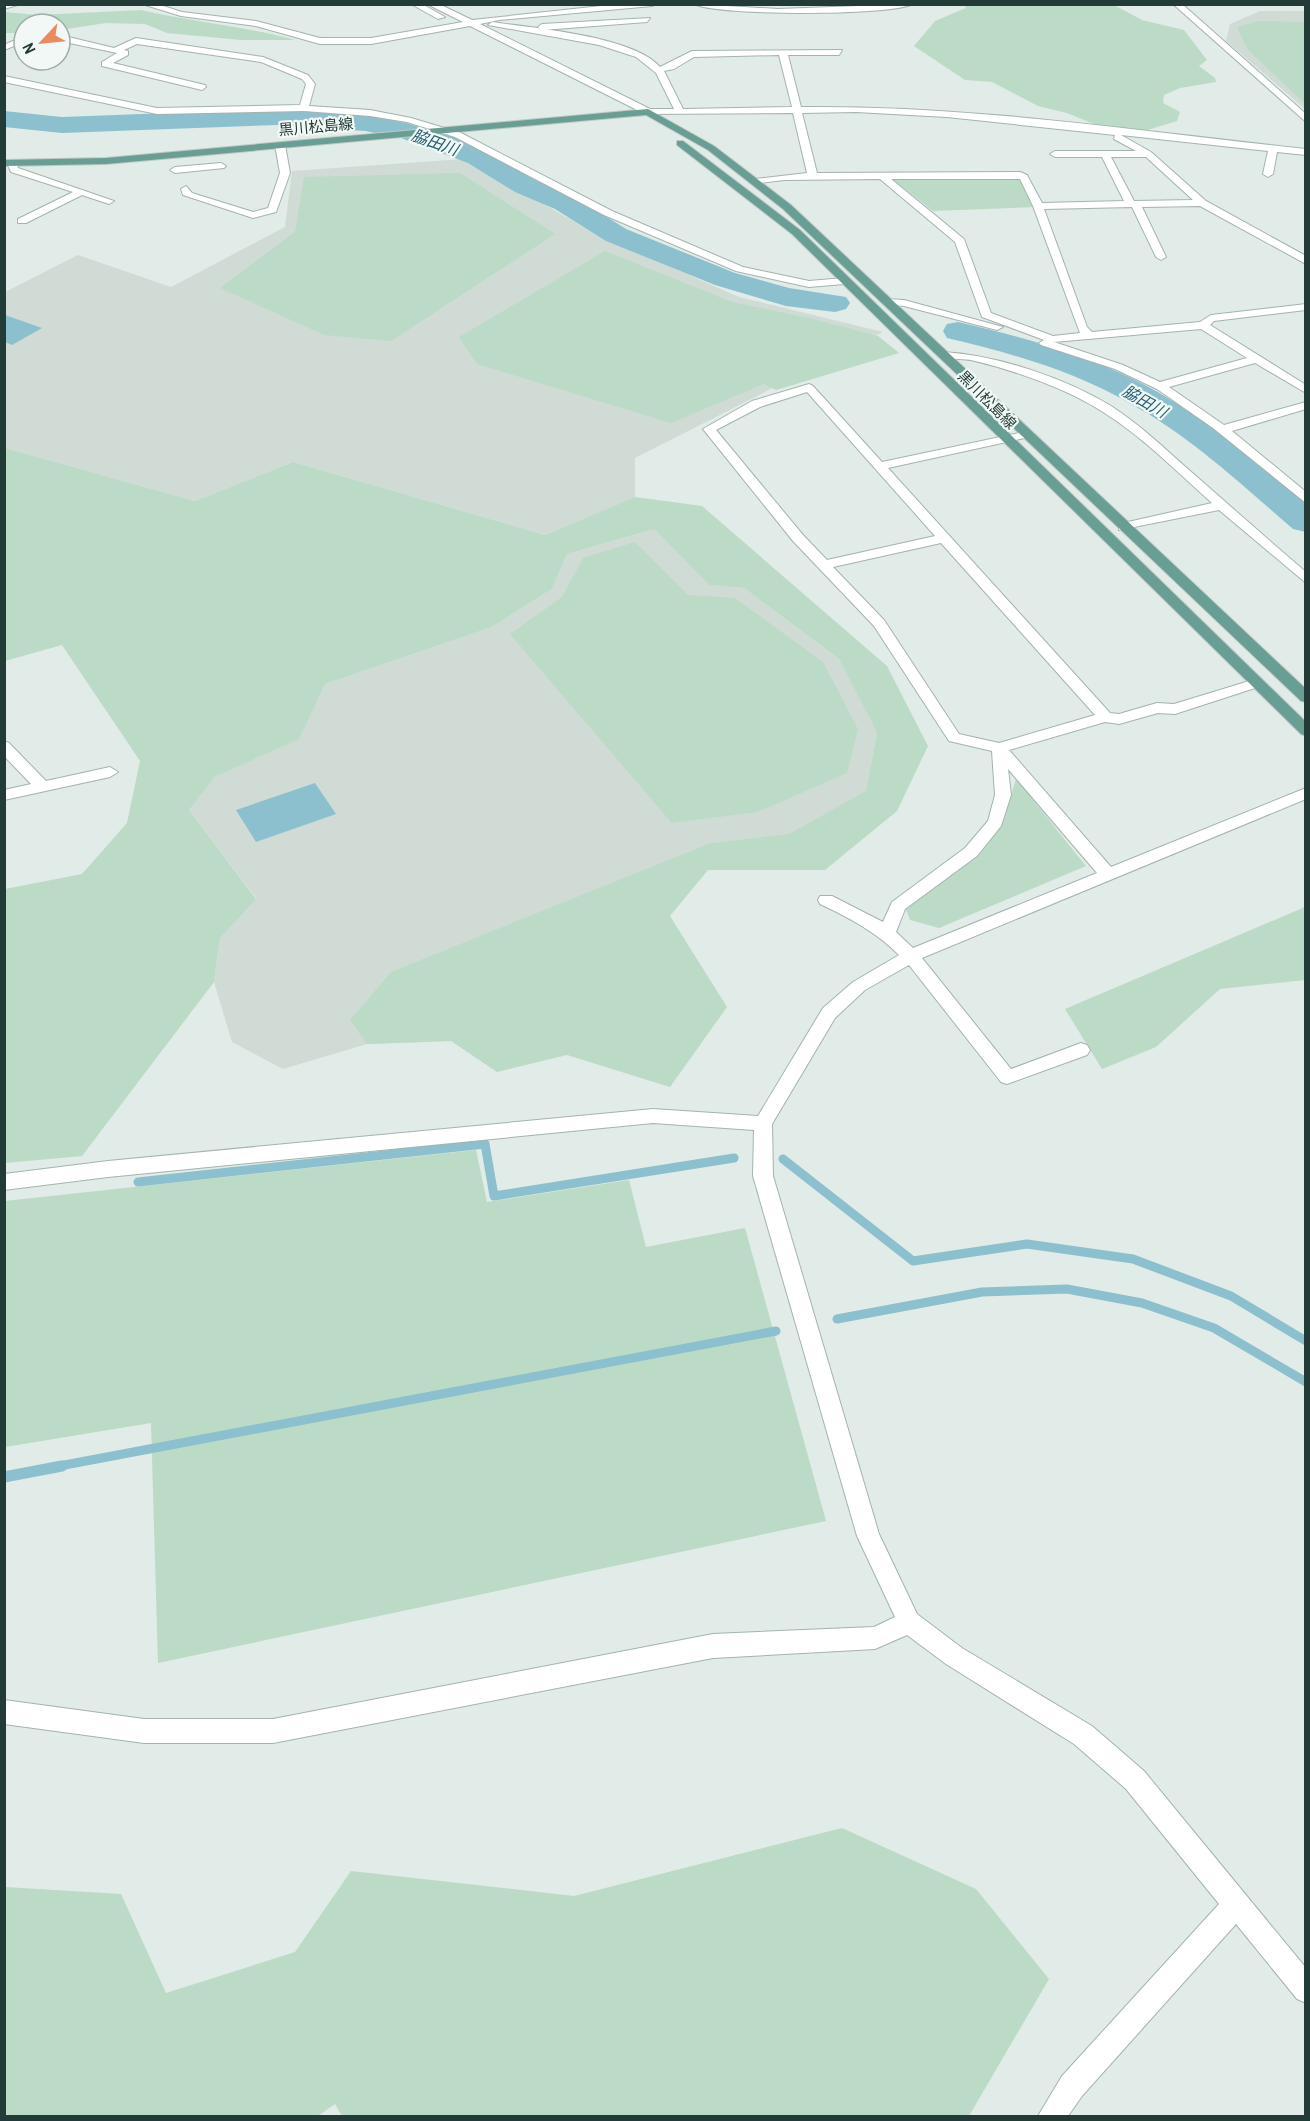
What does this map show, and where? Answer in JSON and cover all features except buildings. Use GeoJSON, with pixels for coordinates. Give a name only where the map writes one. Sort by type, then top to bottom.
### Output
{"type":"FeatureCollection","features":[{"type":"Feature","properties":{"kind":"main road","name":"黒川松島線"},"geometry":{"type":"LineString","coordinates":[[8,163],[106,161],[648,112],[711,148],[756,182],[821,238],[1305,698]]}},
{"type":"Feature","properties":{"kind":"main road","name":"黒川松島線"},"geometry":{"type":"LineString","coordinates":[[630,113],[699,156],[796,232],[1305,731]]}},
{"type":"Feature","properties":{"kind":"street"},"geometry":{"type":"LineString","coordinates":[[4,7],[17,4]]}},
{"type":"Feature","properties":{"kind":"street"},"geometry":{"type":"LineString","coordinates":[[146,4],[181,14],[256,24],[320,41],[371,41],[500,18],[652,4]]}},
{"type":"Feature","properties":{"kind":"street"},"geometry":{"type":"LineString","coordinates":[[431,4],[476,23],[648,112],[798,108],[947,114],[1305,152]]}},
{"type":"Feature","properties":{"kind":"street"},"geometry":{"type":"LineString","coordinates":[[698,4],[775,8],[909,4]]}},
{"type":"Feature","properties":{"kind":"street"},"geometry":{"type":"LineString","coordinates":[[1177,4],[1305,119]]}},
{"type":"Feature","properties":{"kind":"street"},"geometry":{"type":"LineString","coordinates":[[418,5],[630,113]]}},
{"type":"Feature","properties":{"kind":"street"},"geometry":{"type":"LineString","coordinates":[[514,29],[647,20]]}},
{"type":"Feature","properties":{"kind":"street"},"geometry":{"type":"LineString","coordinates":[[476,23],[629,51],[650,61],[658,70],[679,110]]}},
{"type":"Feature","properties":{"kind":"street"},"geometry":{"type":"LineString","coordinates":[[72,41],[125,53],[105,64],[202,87]]}},
{"type":"Feature","properties":{"kind":"street"},"geometry":{"type":"LineString","coordinates":[[115,51],[136,41],[263,60],[305,77],[311,84],[304,108]]}},
{"type":"Feature","properties":{"kind":"street"},"geometry":{"type":"LineString","coordinates":[[783,52],[813,176]]}},
{"type":"Feature","properties":{"kind":"street"},"geometry":{"type":"LineString","coordinates":[[658,70],[671,67],[692,54],[839,52]]}},
{"type":"Feature","properties":{"kind":"street"},"geometry":{"type":"LineString","coordinates":[[4,79],[148,111],[304,108],[370,113],[458,135],[608,213],[740,269],[809,284],[844,281]]}},
{"type":"Feature","properties":{"kind":"street"},"geometry":{"type":"LineString","coordinates":[[856,109],[889,105],[963,105]]}},
{"type":"Feature","properties":{"kind":"street"},"geometry":{"type":"LineString","coordinates":[[1060,114],[1080,125],[1105,132],[1149,154],[1202,203],[1305,261]]}},
{"type":"Feature","properties":{"kind":"street"},"geometry":{"type":"LineString","coordinates":[[186,189],[188,195],[252,215],[272,210],[285,173],[280,145]]}},
{"type":"Feature","properties":{"kind":"street"},"geometry":{"type":"LineString","coordinates":[[1268,174],[1273,148]]}},
{"type":"Feature","properties":{"kind":"street"},"geometry":{"type":"LineString","coordinates":[[188,154],[198,168]]}},
{"type":"Feature","properties":{"kind":"street"},"geometry":{"type":"LineString","coordinates":[[1055,154],[1149,154]]}},
{"type":"Feature","properties":{"kind":"street"},"geometry":{"type":"LineString","coordinates":[[1105,154],[1161,257]]}},
{"type":"Feature","properties":{"kind":"street"},"geometry":{"type":"LineString","coordinates":[[8,163],[14,171],[109,201]]}},
{"type":"Feature","properties":{"kind":"street"},"geometry":{"type":"LineString","coordinates":[[175,170],[221,166]]}},
{"type":"Feature","properties":{"kind":"street"},"geometry":{"type":"LineString","coordinates":[[756,182],[784,177],[813,176],[1020,175],[1024,177],[1038,206],[1082,328],[1089,336]]}},
{"type":"Feature","properties":{"kind":"street"},"geometry":{"type":"LineString","coordinates":[[882,176],[960,241],[986,315],[1159,386],[1224,429],[1305,499]]}},
{"type":"Feature","properties":{"kind":"street"},"geometry":{"type":"LineString","coordinates":[[22,221],[81,192]]}},
{"type":"Feature","properties":{"kind":"street"},"geometry":{"type":"LineString","coordinates":[[1038,206],[1202,203]]}},
{"type":"Feature","properties":{"kind":"street"},"geometry":{"type":"LineString","coordinates":[[887,302],[904,303],[971,319],[1048,341],[1203,325],[1211,318],[1305,307]]}},
{"type":"Feature","properties":{"kind":"street"},"geometry":{"type":"LineString","coordinates":[[1203,325],[1305,390]]}},
{"type":"Feature","properties":{"kind":"street"},"geometry":{"type":"LineString","coordinates":[[943,355],[975,357],[1018,371],[1074,392],[1107,409],[1138,432],[1305,579]]}},
{"type":"Feature","properties":{"kind":"street"},"geometry":{"type":"LineString","coordinates":[[1159,386],[1256,359]]}},
{"type":"Feature","properties":{"kind":"street"},"geometry":{"type":"LineString","coordinates":[[1105,717],[809,388],[756,404],[709,429],[798,538],[879,622],[954,738],[999,748],[1105,717],[1119,719],[1157,708],[1175,709],[1256,683]]}},
{"type":"Feature","properties":{"kind":"street"},"geometry":{"type":"LineString","coordinates":[[1224,429],[1305,405]]}},
{"type":"Feature","properties":{"kind":"street"},"geometry":{"type":"LineString","coordinates":[[879,466],[1025,434]]}},
{"type":"Feature","properties":{"kind":"street"},"geometry":{"type":"LineString","coordinates":[[1124,527],[1222,506]]}},
{"type":"Feature","properties":{"kind":"street"},"geometry":{"type":"LineString","coordinates":[[824,565],[944,538]]}},
{"type":"Feature","properties":{"kind":"street"},"geometry":{"type":"LineString","coordinates":[[4,746],[43,787]]}},
{"type":"Feature","properties":{"kind":"street"},"geometry":{"type":"LineString","coordinates":[[999,748],[1108,875]]}},
{"type":"Feature","properties":{"kind":"street"},"geometry":{"type":"LineString","coordinates":[[887,933],[898,906],[971,852],[995,822],[1003,795],[999,748]]}},
{"type":"Feature","properties":{"kind":"street"},"geometry":{"type":"LineString","coordinates":[[4,795],[110,772]]}},
{"type":"Feature","properties":{"kind":"street"},"geometry":{"type":"LineString","coordinates":[[1305,793],[911,956],[859,986],[828,1013],[763,1124],[763,1176],[864,1525],[909,1622],[954,1656],[1083,1736],[1135,1780],[1305,1990]]}},
{"type":"Feature","properties":{"kind":"street"},"geometry":{"type":"LineString","coordinates":[[826,900],[859,915],[887,933],[911,956],[1006,1077],[1081,1050]]}},
{"type":"Feature","properties":{"kind":"street"},"geometry":{"type":"LineString","coordinates":[[4,1182],[108,1169],[653,1116],[763,1124]]}},
{"type":"Feature","properties":{"kind":"street"},"geometry":{"type":"LineString","coordinates":[[4,1712],[144,1731],[273,1731],[713,1646],[875,1638],[909,1622]]}},
{"type":"Feature","properties":{"kind":"street"},"geometry":{"type":"LineString","coordinates":[[1052,2116],[1072,2086],[1236,1906]]}},
{"type":"Feature","properties":{"kind":"shaded area"},"geometry":{"type":"Polygon","coordinates":[[[1260,11],[1305,11],[1305,109],[1226,41],[1230,24],[1260,11]]]}},
{"type":"Feature","properties":{"kind":"shaded area"},"geometry":{"type":"Polygon","coordinates":[[[464,159],[600,236],[739,297],[883,332],[635,458],[635,497],[545,535],[293,462],[195,501],[5,448],[5,292],[78,255],[171,287],[285,227],[292,171],[464,159]]]}},
{"type":"Feature","properties":{"kind":"shaded area"},"geometry":{"type":"Polygon","coordinates":[[[654,529],[709,585],[744,588],[839,659],[877,733],[866,792],[789,835],[711,843],[451,1041],[367,1044],[283,1069],[232,1042],[214,982],[220,938],[256,898],[189,810],[215,777],[298,739],[325,684],[492,627],[552,589],[567,554],[654,529]]]}},
{"type":"Feature","properties":{"kind":"green space"},"geometry":{"type":"Polygon","coordinates":[[[964,5],[1114,5],[1142,20],[1184,30],[1207,60],[1199,66],[1215,78],[1216,82],[1180,88],[1164,95],[1163,103],[1180,112],[1177,121],[1147,130],[1099,126],[1067,113],[1038,106],[992,82],[965,80],[914,46],[935,21],[966,8],[964,5]]]}},
{"type":"Feature","properties":{"kind":"green space"},"geometry":{"type":"Polygon","coordinates":[[[141,10],[295,40],[241,40],[167,33],[145,24],[106,23],[72,28],[72,13],[141,10]]]}},
{"type":"Feature","properties":{"kind":"green space"},"geometry":{"type":"Polygon","coordinates":[[[5,12],[12,13],[12,33],[5,33],[5,12]]]}},
{"type":"Feature","properties":{"kind":"green space"},"geometry":{"type":"Polygon","coordinates":[[[1259,21],[1305,22],[1305,104],[1248,50],[1237,27],[1259,21]]]}},
{"type":"Feature","properties":{"kind":"green space"},"geometry":{"type":"Polygon","coordinates":[[[460,173],[555,234],[391,341],[324,335],[220,288],[295,232],[304,177],[460,173]]]}},
{"type":"Feature","properties":{"kind":"green space"},"geometry":{"type":"Polygon","coordinates":[[[1019,177],[1034,207],[933,211],[891,178],[1019,177]]]}},
{"type":"Feature","properties":{"kind":"green space"},"geometry":{"type":"Polygon","coordinates":[[[605,251],[732,302],[809,318],[878,336],[899,353],[776,390],[764,384],[671,423],[477,364],[459,337],[605,251]]]}},
{"type":"Feature","properties":{"kind":"green space"},"geometry":{"type":"Polygon","coordinates":[[[5,448],[195,501],[293,462],[545,535],[635,497],[702,506],[887,666],[928,746],[897,811],[825,870],[708,870],[670,916],[727,1007],[670,1087],[567,1055],[497,1072],[451,1041],[367,1044],[350,1020],[391,972],[711,843],[789,834],[866,791],[877,733],[839,659],[744,588],[709,585],[654,529],[567,554],[552,589],[492,627],[325,684],[299,739],[215,777],[189,810],[256,899],[220,938],[214,982],[82,1156],[5,1163],[5,889],[82,874],[127,823],[140,761],[62,645],[5,661],[5,448]]]}},
{"type":"Feature","properties":{"kind":"green space"},"geometry":{"type":"Polygon","coordinates":[[[635,542],[688,595],[735,598],[823,662],[858,729],[847,773],[758,812],[672,823],[510,634],[562,597],[583,558],[635,542]]]}},
{"type":"Feature","properties":{"kind":"green space"},"geometry":{"type":"Polygon","coordinates":[[[1016,779],[1086,866],[939,928],[910,920],[906,909],[979,855],[1003,822],[1016,779]]]}},
{"type":"Feature","properties":{"kind":"green space"},"geometry":{"type":"Polygon","coordinates":[[[1305,907],[1305,980],[1220,989],[1156,1047],[1102,1069],[1065,1009],[1305,907]]]}},
{"type":"Feature","properties":{"kind":"green space"},"geometry":{"type":"Polygon","coordinates":[[[476,1150],[487,1202],[629,1180],[646,1247],[745,1228],[826,1521],[158,1663],[151,1423],[5,1447],[5,1201],[476,1150]]]}},
{"type":"Feature","properties":{"kind":"green space"},"geometry":{"type":"Polygon","coordinates":[[[842,1828],[976,1889],[1049,1979],[969,2116],[342,2116],[335,2104],[318,2116],[5,2116],[5,1887],[121,1894],[166,1993],[295,1952],[351,1871],[574,1896],[842,1828]]]}},
{"type":"Feature","properties":{"kind":"water"},"geometry":{"type":"Polygon","coordinates":[[[5,315],[42,328],[12,345],[5,342],[5,315]]]}},
{"type":"Feature","properties":{"kind":"water"},"geometry":{"type":"Polygon","coordinates":[[[315,783],[336,814],[256,842],[236,810],[315,783]]]}},
{"type":"Feature","properties":{"kind":"waterway","name":"脇田川"},"geometry":{"type":"LineString","coordinates":[[4,119],[62,125],[277,117],[365,123],[406,131],[445,143],[477,157],[525,186],[565,203],[616,235],[666,253],[725,279],[786,297],[835,303]]}},
{"type":"Feature","properties":{"kind":"waterway","name":"脇田川"},"geometry":{"type":"LineString","coordinates":[[958,331],[1053,357],[1099,375],[1143,397],[1207,439],[1306,521]]}},
{"type":"Feature","properties":{"kind":"waterway"},"geometry":{"type":"LineString","coordinates":[[138,1182],[485,1144],[494,1196],[734,1158]]}},
{"type":"Feature","properties":{"kind":"waterway"},"geometry":{"type":"LineString","coordinates":[[783,1159],[913,1261],[1027,1244],[1133,1259],[1231,1296],[1306,1341]]}},
{"type":"Feature","properties":{"kind":"waterway"},"geometry":{"type":"LineString","coordinates":[[837,1319],[982,1292],[1067,1289],[1142,1303],[1214,1328],[1306,1382]]}},
{"type":"Feature","properties":{"kind":"waterway"},"geometry":{"type":"LineString","coordinates":[[54,1467],[776,1331]]}},
{"type":"Feature","properties":{"kind":"waterway"},"geometry":{"type":"LineString","coordinates":[[4,1477],[62,1466]]}}]}
